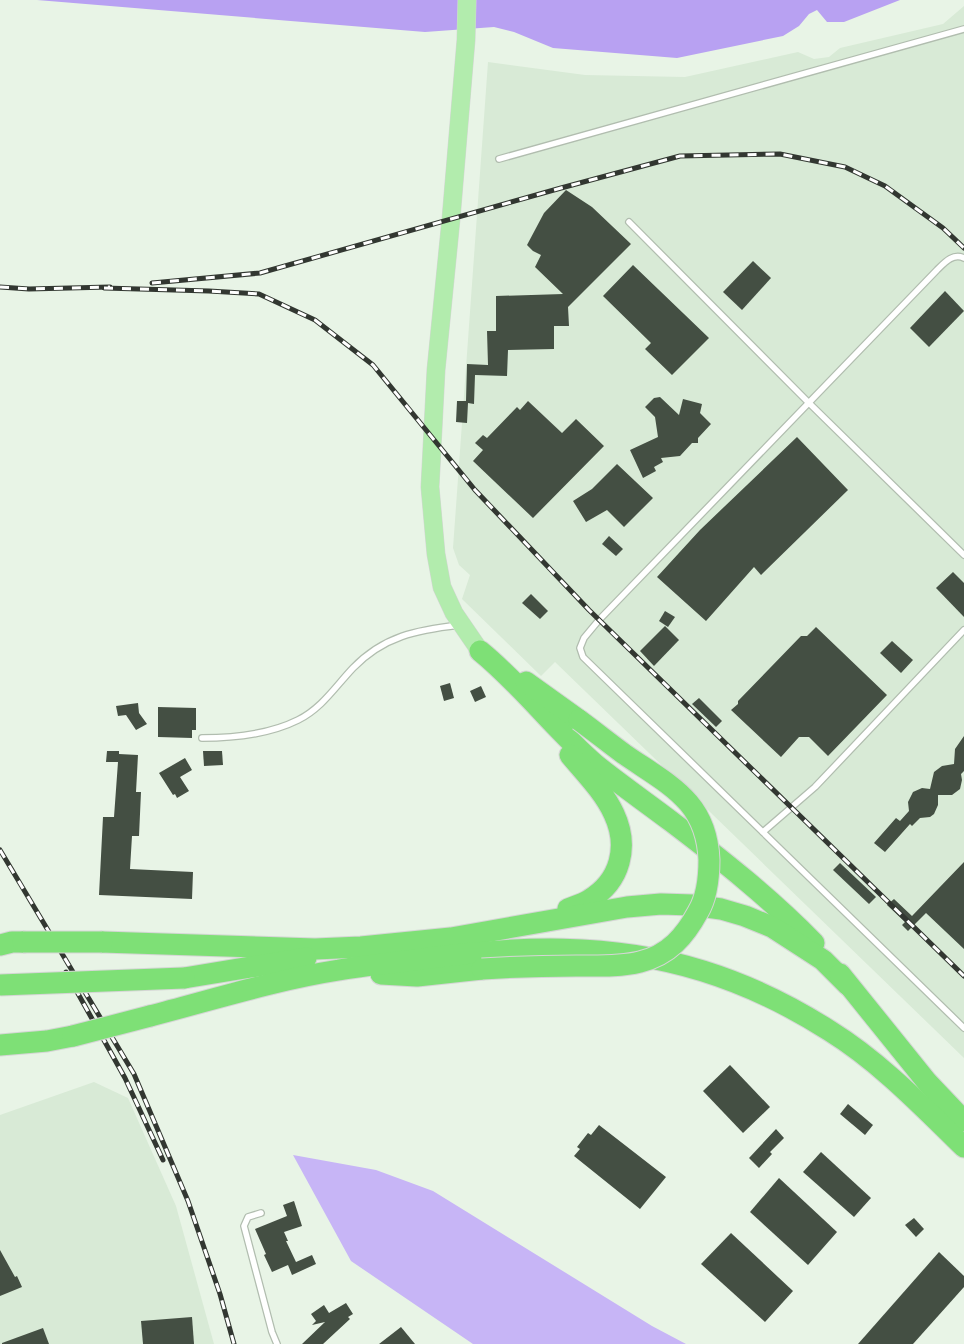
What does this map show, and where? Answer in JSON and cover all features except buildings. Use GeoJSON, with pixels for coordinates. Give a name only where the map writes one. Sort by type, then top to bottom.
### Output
{"type":"FeatureCollection","features":[{"type":"Feature","properties":{"kind":"highway"},"geometry":{"type":"LineString","coordinates":[[480,651],[502,669],[541,712],[597,766],[720,859],[766,897],[828,957],[848,985],[927,1082],[964,1121]]}},
{"type":"Feature","properties":{"kind":"highway"},"geometry":{"type":"LineString","coordinates":[[480,651],[604,797],[614,813],[620,830],[622,853],[617,872],[606,888],[589,901],[503,929]]}},
{"type":"Feature","properties":{"kind":"highway"},"geometry":{"type":"LineString","coordinates":[[339,970],[394,976],[417,976],[520,967],[619,965],[640,962],[658,956],[671,948],[684,935],[700,908],[706,891],[709,870],[708,846],[696,813],[680,792],[623,754],[520,678],[502,669]]}},
{"type":"Feature","properties":{"kind":"highway"},"geometry":{"type":"LineString","coordinates":[[0,985],[184,978],[451,938],[627,907],[661,904],[692,905],[721,909],[745,916],[786,935],[823,960],[848,985]]}},
{"type":"Feature","properties":{"kind":"highway"},"geometry":{"type":"LineString","coordinates":[[8,942],[102,942],[315,949],[403,944]]}},
{"type":"Feature","properties":{"kind":"highway"},"geometry":{"type":"LineString","coordinates":[[0,1045],[48,1041],[73,1036],[296,978],[339,970],[466,953],[546,948],[602,951],[674,963],[704,971],[774,999],[804,1015],[832,1032],[862,1054],[910,1095],[964,1147]]}},
{"type":"Feature","properties":{"kind":"highway"},"geometry":{"type":"LineString","coordinates":[[0,1061],[48,1041]]}},
{"type":"Feature","properties":{"kind":"main road"},"geometry":{"type":"LineString","coordinates":[[468,0],[451,219],[436,370],[430,487],[439,574],[447,599],[461,624],[480,651]]}},
{"type":"Feature","properties":{"kind":"lane"},"geometry":{"type":"LineString","coordinates":[[499,159],[964,29]]}},
{"type":"Feature","properties":{"kind":"lane"},"geometry":{"type":"LineString","coordinates":[[629,222],[964,555]]}},
{"type":"Feature","properties":{"kind":"lane"},"geometry":{"type":"LineString","coordinates":[[964,258],[960,256],[946,260],[600,620],[584,638],[580,648],[583,657],[964,1028]]}},
{"type":"Feature","properties":{"kind":"lane"},"geometry":{"type":"LineString","coordinates":[[202,738],[227,738],[260,733],[298,720],[322,704],[354,667],[397,636],[461,624]]}},
{"type":"Feature","properties":{"kind":"lane"},"geometry":{"type":"LineString","coordinates":[[763,832],[815,787],[964,630]]}},
{"type":"Feature","properties":{"kind":"lane"},"geometry":{"type":"LineString","coordinates":[[261,1213],[248,1217],[244,1226],[272,1332],[277,1344]]}},
{"type":"Feature","properties":{"kind":"shaded area"},"geometry":{"type":"Polygon","coordinates":[[[37,0],[900,0],[844,22],[827,22],[817,10],[809,14],[799,26],[783,36],[677,58],[553,48],[514,32],[494,27],[425,32],[37,0]]]}},
{"type":"Feature","properties":{"kind":"shaded area"},"geometry":{"type":"Polygon","coordinates":[[[964,6],[964,1058],[555,662],[541,676],[462,599],[470,575],[459,565],[453,548],[488,62],[585,75],[685,77],[798,52],[814,59],[829,57],[840,48],[943,24],[964,6]]]}},
{"type":"Feature","properties":{"kind":"shaded area"},"geometry":{"type":"Polygon","coordinates":[[[94,1082],[128,1098],[176,1206],[214,1344],[0,1344],[0,1115],[94,1082]]]}},
{"type":"Feature","properties":{"kind":"shaded area"},"geometry":{"type":"Polygon","coordinates":[[[293,1155],[376,1170],[433,1191],[652,1326],[686,1344],[473,1344],[351,1261],[293,1155]]]}},
{"type":"Feature","properties":{"kind":"railway"},"geometry":{"type":"LineString","coordinates":[[152,283],[260,273],[680,156],[780,154],[845,167],[885,186],[943,228],[964,248]]}},
{"type":"Feature","properties":{"kind":"railway"},"geometry":{"type":"LineString","coordinates":[[0,287],[29,289],[110,287]]}},
{"type":"Feature","properties":{"kind":"railway"},"geometry":{"type":"LineString","coordinates":[[104,288],[259,294],[315,320],[373,365],[475,490],[589,610],[964,976]]}},
{"type":"Feature","properties":{"kind":"railway"},"geometry":{"type":"LineString","coordinates":[[0,850],[134,1074],[188,1201],[220,1294],[234,1344]]}},
{"type":"Feature","properties":{"kind":"railway"},"geometry":{"type":"LineString","coordinates":[[66,972],[125,1078],[163,1160]]}}]}
